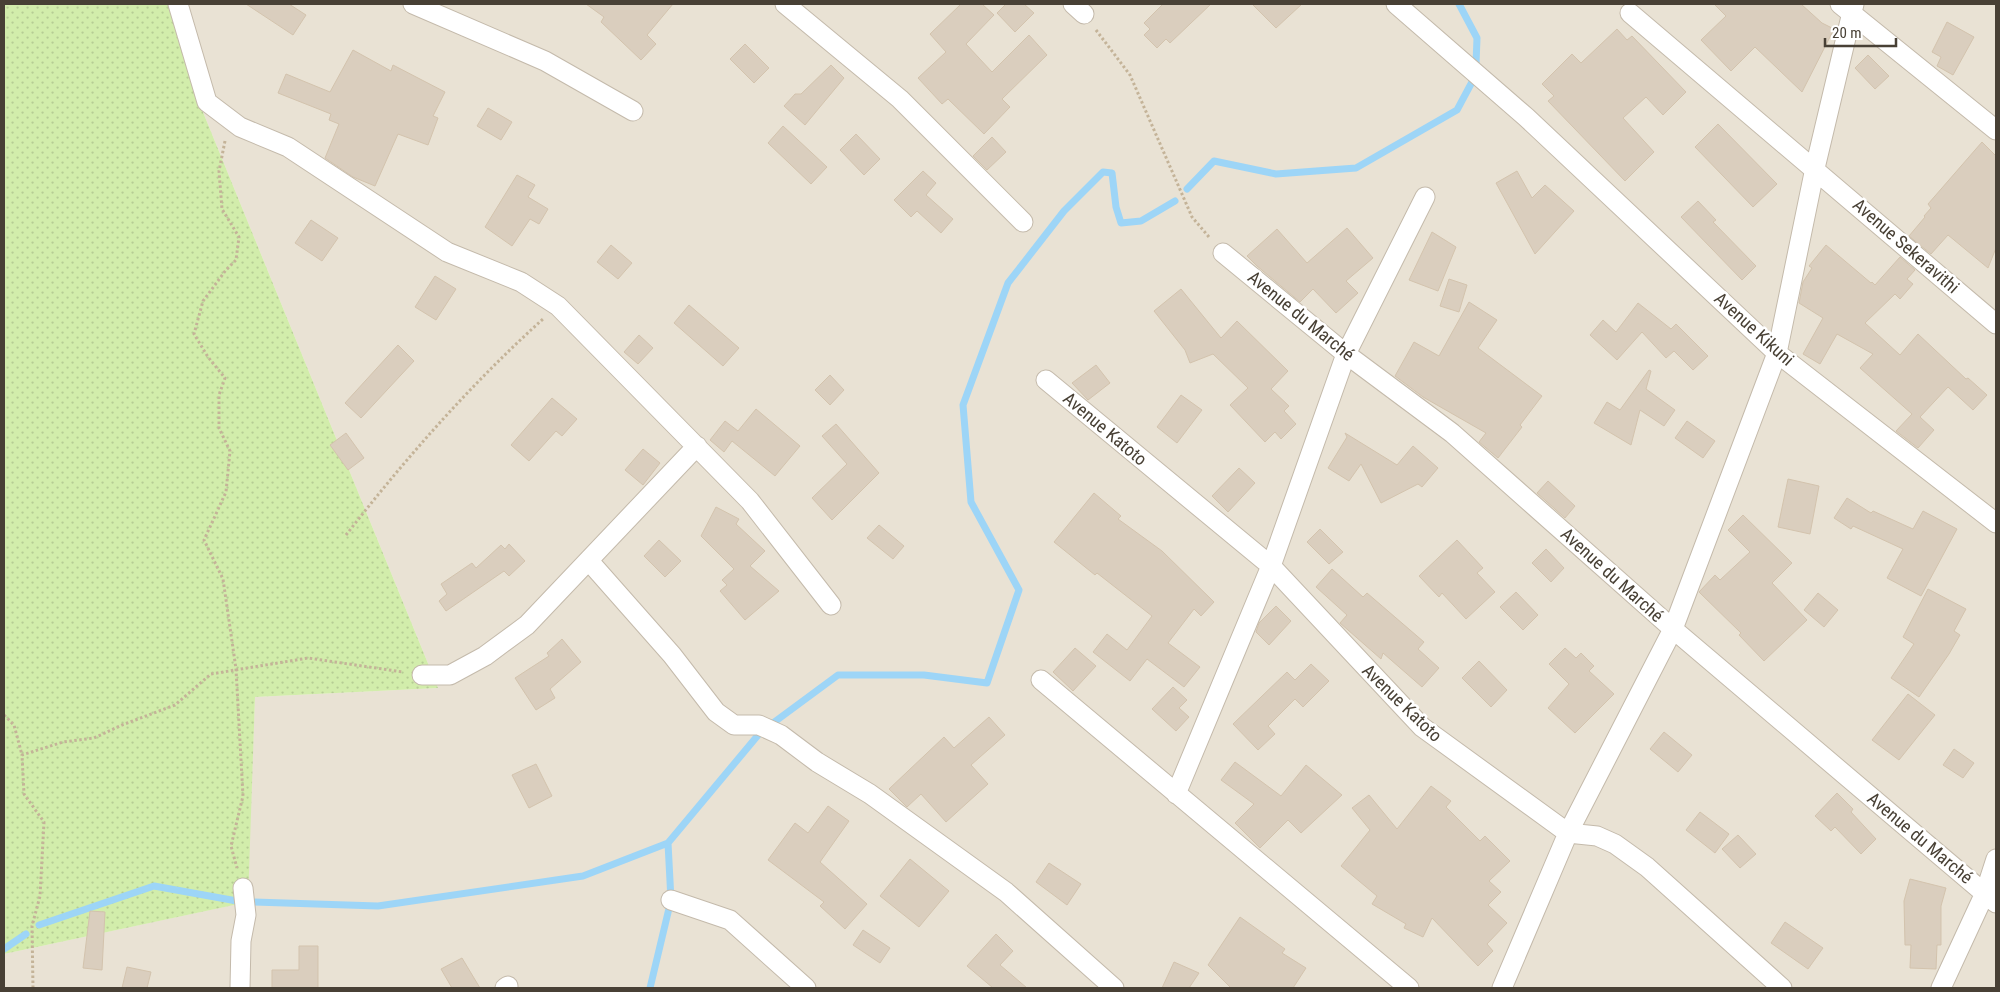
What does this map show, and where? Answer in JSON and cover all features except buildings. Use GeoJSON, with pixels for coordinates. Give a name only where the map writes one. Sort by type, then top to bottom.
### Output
{"type":"FeatureCollection","features":[{"type":"Feature","properties":{"kind":"street"},"geometry":{"type":"LineString","coordinates":[[178,4],[207,102],[240,127],[288,147],[447,252],[521,282],[558,306],[750,501],[831,605]]}},
{"type":"Feature","properties":{"kind":"street"},"geometry":{"type":"LineString","coordinates":[[413,4],[545,61],[633,111]]}},
{"type":"Feature","properties":{"kind":"street"},"geometry":{"type":"LineString","coordinates":[[785,4],[900,98],[1023,222]]}},
{"type":"Feature","properties":{"kind":"street","name":"Avenue Kikuni"},"geometry":{"type":"LineString","coordinates":[[1396,4],[1526,117],[1777,353],[1996,523]]}},
{"type":"Feature","properties":{"kind":"street"},"geometry":{"type":"LineString","coordinates":[[1502,988],[1568,833],[1673,629],[1777,353],[1849,7],[1996,130]]}},
{"type":"Feature","properties":{"kind":"street","name":"Avenue Sekeravithi"},"geometry":{"type":"LineString","coordinates":[[1630,13],[1815,168],[1996,324]]}},
{"type":"Feature","properties":{"kind":"street"},"geometry":{"type":"LineString","coordinates":[[1176,794],[1271,566],[1346,354],[1425,198]]}},
{"type":"Feature","properties":{"kind":"street","name":"Avenue du Marché"},"geometry":{"type":"LineString","coordinates":[[1223,253],[1346,354],[1452,433],[1673,629],[1991,898]]}},
{"type":"Feature","properties":{"kind":"street","name":"Avenue Katoto"},"geometry":{"type":"LineString","coordinates":[[1046,380],[1271,566],[1422,727],[1568,833]]}},
{"type":"Feature","properties":{"kind":"street"},"geometry":{"type":"LineString","coordinates":[[422,675],[450,675],[484,656],[527,625],[697,446]]}},
{"type":"Feature","properties":{"kind":"street"},"geometry":{"type":"LineString","coordinates":[[589,561],[672,655],[716,712],[734,724],[760,725],[782,735],[817,762],[870,794],[1006,892],[1114,988]]}},
{"type":"Feature","properties":{"kind":"street"},"geometry":{"type":"LineString","coordinates":[[1041,680],[1409,988]]}},
{"type":"Feature","properties":{"kind":"street"},"geometry":{"type":"LineString","coordinates":[[1568,833],[1597,836],[1615,844],[1647,868],[1782,988]]}},
{"type":"Feature","properties":{"kind":"street"},"geometry":{"type":"LineString","coordinates":[[1941,988],[1991,898],[1996,859]]}},
{"type":"Feature","properties":{"kind":"street"},"geometry":{"type":"LineString","coordinates":[[240,988],[241,941],[246,915],[243,888]]}},
{"type":"Feature","properties":{"kind":"street"},"geometry":{"type":"LineString","coordinates":[[671,900],[730,920],[806,988]]}},
{"type":"Feature","properties":{"kind":"path"},"geometry":{"type":"LineString","coordinates":[[1078,9],[1130,75],[1192,217],[1223,253]]}},
{"type":"Feature","properties":{"kind":"path"},"geometry":{"type":"LineString","coordinates":[[219,136],[226,141],[219,171],[222,209],[239,237],[236,260],[226,270],[203,301],[194,334],[208,357],[225,378],[219,395],[219,428],[230,450],[226,492],[204,540],[223,579],[236,669],[243,796],[231,846],[243,888]]}},
{"type":"Feature","properties":{"kind":"path"},"geometry":{"type":"LineString","coordinates":[[346,535],[430,433],[507,351],[558,306]]}},
{"type":"Feature","properties":{"kind":"path"},"geometry":{"type":"LineString","coordinates":[[22,756],[63,742],[94,738],[175,705],[211,674],[308,658],[422,675]]}},
{"type":"Feature","properties":{"kind":"path"},"geometry":{"type":"LineString","coordinates":[[4,715],[14,725],[22,756],[24,794],[44,822],[40,896],[32,926],[33,988]]}},
{"type":"Feature","properties":{"kind":"shaded area"},"geometry":{"type":"Polygon","coordinates":[[[178,4],[1996,4],[1996,988],[4,988],[4,954],[247,902],[255,697],[438,688],[196,95],[178,4]]]}},
{"type":"Feature","properties":{"kind":"green space"},"geometry":{"type":"Polygon","coordinates":[[[4,4],[178,4],[196,95],[438,688],[255,697],[248,902],[4,954],[4,4]]]}},
{"type":"Feature","properties":{"kind":"waterway"},"geometry":{"type":"LineString","coordinates":[[1459,4],[1477,38],[1476,64]]}},
{"type":"Feature","properties":{"kind":"waterway"},"geometry":{"type":"LineString","coordinates":[[1187,189],[1214,161],[1276,174],[1356,168],[1457,110],[1472,82]]}},
{"type":"Feature","properties":{"kind":"waterway"},"geometry":{"type":"LineString","coordinates":[[773,723],[838,675],[924,675],[987,683],[1019,590],[971,502],[963,405],[1008,283],[1064,211],[1103,172],[1112,173],[1116,207],[1121,223],[1141,221],[1175,201]]}},
{"type":"Feature","properties":{"kind":"waterway"},"geometry":{"type":"LineString","coordinates":[[251,902],[378,906],[583,876],[668,843],[759,734]]}},
{"type":"Feature","properties":{"kind":"waterway"},"geometry":{"type":"LineString","coordinates":[[650,988],[671,900],[668,843]]}},
{"type":"Feature","properties":{"kind":"waterway"},"geometry":{"type":"LineString","coordinates":[[39,925],[154,886],[237,901]]}},
{"type":"Feature","properties":{"kind":"waterway"},"geometry":{"type":"LineString","coordinates":[[4,949],[26,934]]}}]}
